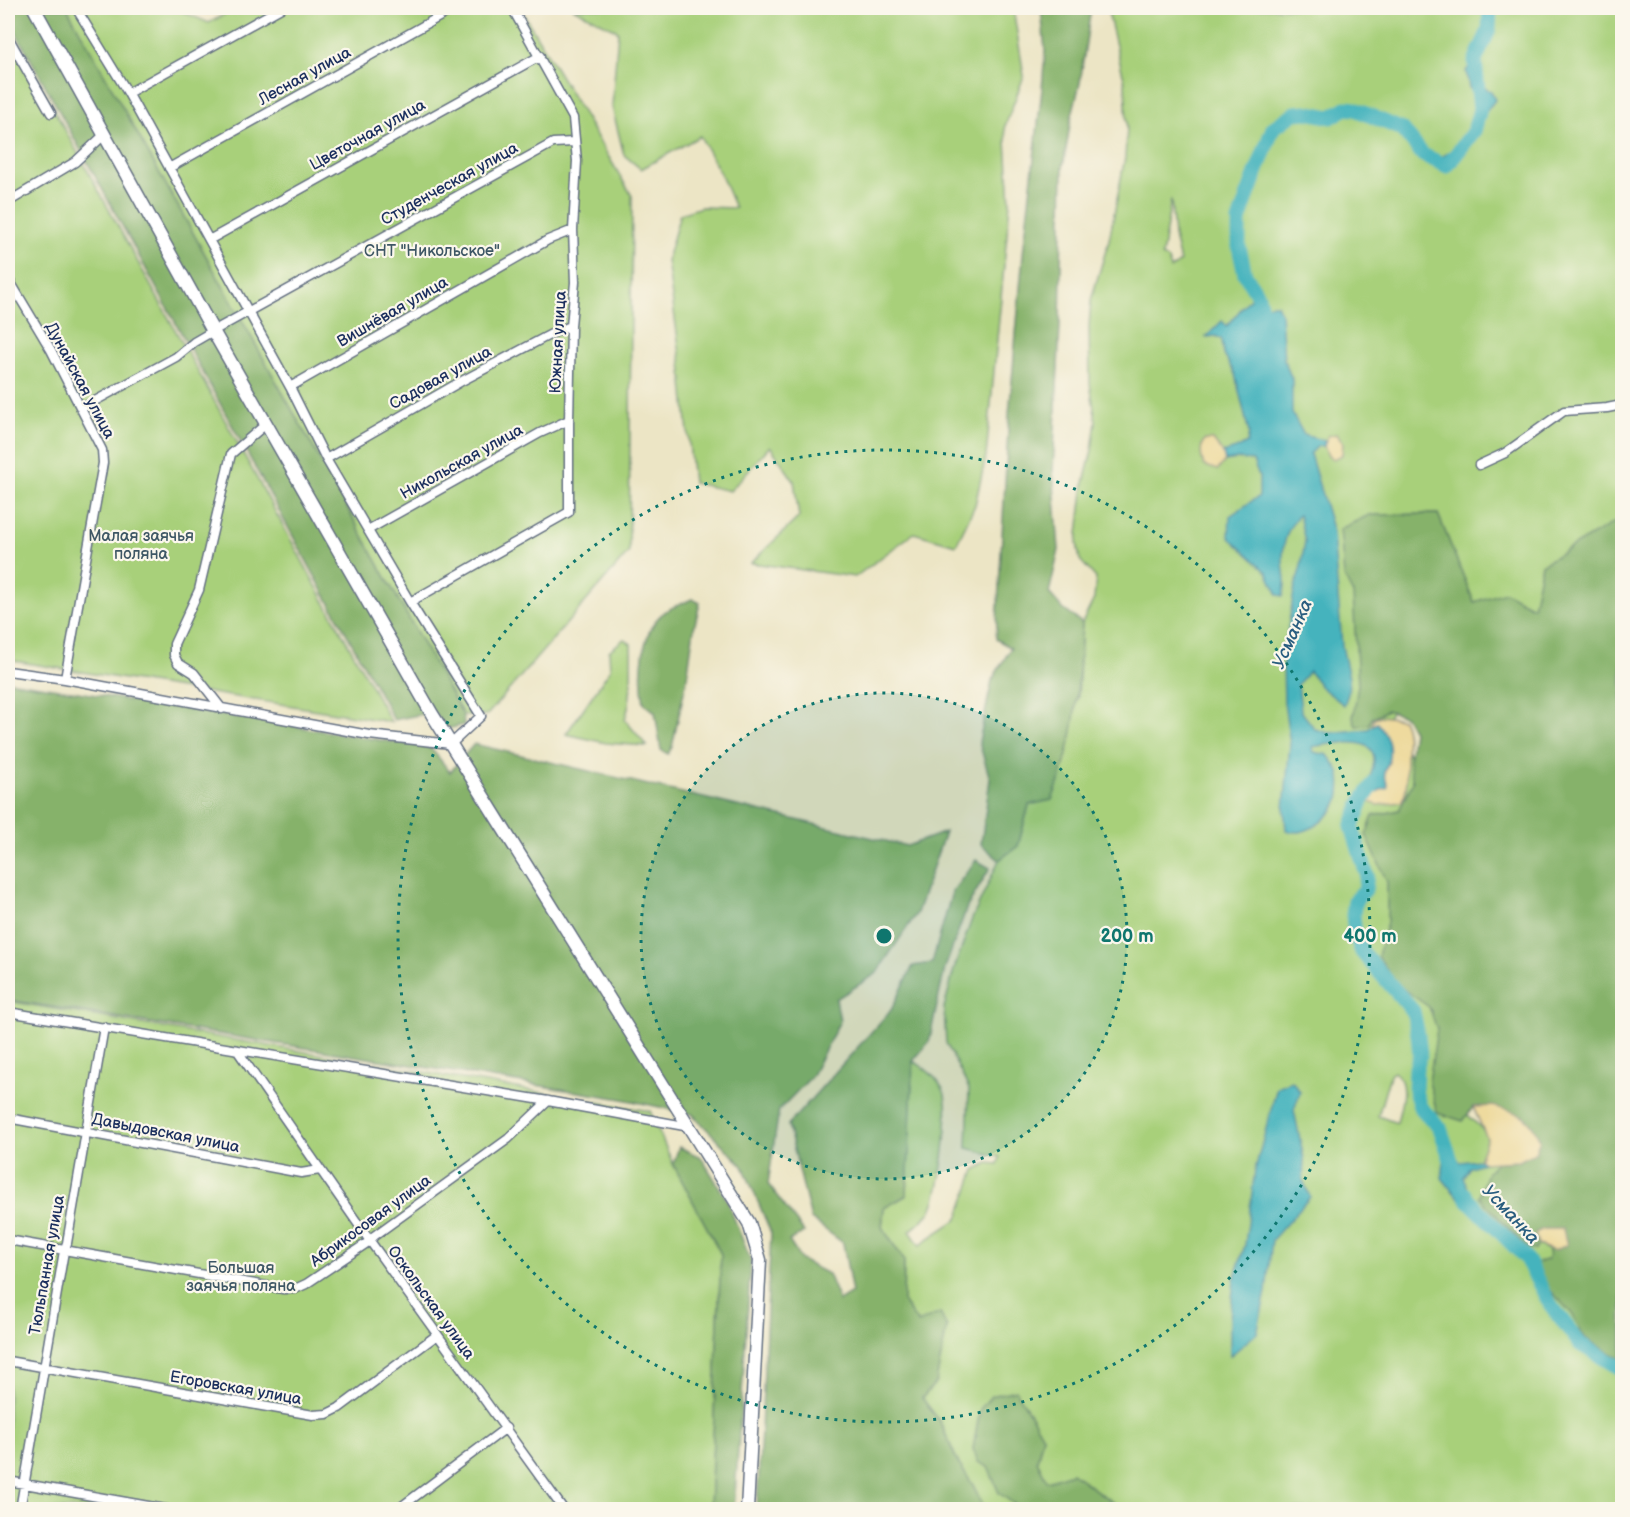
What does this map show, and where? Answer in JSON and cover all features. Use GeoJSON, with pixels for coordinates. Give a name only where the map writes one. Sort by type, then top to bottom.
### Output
{"type":"FeatureCollection","features":[{"type":"Feature","properties":{"kind":"street"},"geometry":{"type":"LineString","coordinates":[[34,8],[213,331],[451,744],[750,1223],[760,1260],[747,1509]]}},
{"type":"Feature","properties":{"kind":"street"},"geometry":{"type":"LineString","coordinates":[[76,8],[129,93],[290,387],[326,459],[480,716],[451,744]]}},
{"type":"Feature","properties":{"kind":"street"},"geometry":{"type":"LineString","coordinates":[[129,93],[281,8]]}},
{"type":"Feature","properties":{"kind":"street","name":"Лесная улица"},"geometry":{"type":"LineString","coordinates":[[169,168],[455,8]]}},
{"type":"Feature","properties":{"kind":"street","name":"Южная улица"},"geometry":{"type":"LineString","coordinates":[[410,602],[569,512],[576,129],[573,118],[512,8]]}},
{"type":"Feature","properties":{"kind":"street"},"geometry":{"type":"LineString","coordinates":[[8,37],[51,113]]}},
{"type":"Feature","properties":{"kind":"street","name":"Цветочная улица"},"geometry":{"type":"LineString","coordinates":[[209,240],[540,56]]}},
{"type":"Feature","properties":{"kind":"street"},"geometry":{"type":"LineString","coordinates":[[8,202],[75,162],[105,134]]}},
{"type":"Feature","properties":{"kind":"street","name":"Студенческая улица"},"geometry":{"type":"LineString","coordinates":[[82,408],[176,357],[194,342],[213,331],[248,314],[553,144],[574,142]]}},
{"type":"Feature","properties":{"kind":"street","name":"Вишнёвая улица"},"geometry":{"type":"LineString","coordinates":[[290,387],[548,240],[573,230]]}},
{"type":"Feature","properties":{"kind":"street","name":"Дунайская улица"},"geometry":{"type":"LineString","coordinates":[[8,278],[51,350],[102,450],[103,463],[65,679]]}},
{"type":"Feature","properties":{"kind":"street","name":"Садовая улица"},"geometry":{"type":"LineString","coordinates":[[326,459],[460,382],[555,332],[571,326]]}},
{"type":"Feature","properties":{"kind":"street"},"geometry":{"type":"LineString","coordinates":[[1479,465],[1505,453],[1564,411],[1623,405]]}},
{"type":"Feature","properties":{"kind":"street","name":"Никольская улица"},"geometry":{"type":"LineString","coordinates":[[368,530],[540,433],[569,420]]}},
{"type":"Feature","properties":{"kind":"street"},"geometry":{"type":"LineString","coordinates":[[222,709],[194,673],[178,663],[174,655],[174,644],[199,590],[231,454],[266,424]]}},
{"type":"Feature","properties":{"kind":"street"},"geometry":{"type":"LineString","coordinates":[[8,671],[65,679],[369,735],[451,744]]}},
{"type":"Feature","properties":{"kind":"street"},"geometry":{"type":"LineString","coordinates":[[8,1012],[548,1101],[690,1127]]}},
{"type":"Feature","properties":{"kind":"street","name":"Тюльпанная улица"},"geometry":{"type":"LineString","coordinates":[[20,1509],[104,1027]]}},
{"type":"Feature","properties":{"kind":"street","name":"Оскольская улица"},"geometry":{"type":"LineString","coordinates":[[237,1050],[370,1241],[564,1509]]}},
{"type":"Feature","properties":{"kind":"street","name":"Абрикосовая улица"},"geometry":{"type":"LineString","coordinates":[[8,1240],[283,1289],[295,1289],[370,1241],[508,1139],[548,1101]]}},
{"type":"Feature","properties":{"kind":"street","name":"Давыдовская улица"},"geometry":{"type":"LineString","coordinates":[[8,1118],[301,1173],[320,1170]]}},
{"type":"Feature","properties":{"kind":"street","name":"Егоровская улица"},"geometry":{"type":"LineString","coordinates":[[8,1361],[314,1415],[327,1414],[339,1408],[437,1335]]}},
{"type":"Feature","properties":{"kind":"street"},"geometry":{"type":"LineString","coordinates":[[397,1509],[506,1428]]}},
{"type":"Feature","properties":{"kind":"street"},"geometry":{"type":"LineString","coordinates":[[8,1481],[171,1509]]}},
{"type":"Feature","properties":{"kind":"green space"},"geometry":{"type":"Polygon","coordinates":[[[8,8],[67,8],[463,715],[464,725],[447,729],[433,712],[394,720],[8,18],[8,8]]]}},
{"type":"Feature","properties":{"kind":"green space","name":"СНТ \"Никольское\""},"geometry":{"type":"Polygon","coordinates":[[[67,8],[174,8],[209,23],[236,8],[520,8],[632,196],[629,552],[487,715],[463,715],[67,8]]]}},
{"type":"Feature","properties":{"kind":"green space"},"geometry":{"type":"Polygon","coordinates":[[[573,8],[1013,8],[1024,76],[1005,126],[1010,202],[986,456],[975,505],[956,545],[914,533],[855,577],[751,563],[799,517],[794,481],[770,446],[730,491],[693,483],[681,362],[667,260],[680,214],[701,207],[735,208],[721,175],[700,136],[641,169],[624,155],[612,107],[618,31],[573,8]]]}},
{"type":"Feature","properties":{"kind":"green space"},"geometry":{"type":"Polygon","coordinates":[[[1041,8],[1091,8],[1080,83],[1063,167],[1060,325],[1053,471],[1059,550],[1049,593],[1063,609],[1082,623],[1075,713],[1067,756],[1060,778],[1052,800],[1029,805],[1018,846],[999,860],[981,844],[990,779],[979,742],[992,680],[1011,648],[996,639],[1009,414],[1023,254],[1045,51],[1041,8]]]}},
{"type":"Feature","properties":{"kind":"green space"},"geometry":{"type":"Polygon","coordinates":[[[1107,8],[1622,8],[1622,732],[1514,703],[1438,514],[1369,515],[1364,518],[1394,706],[1388,717],[1393,734],[1407,751],[1413,764],[1423,986],[1467,1114],[1486,1133],[1622,1339],[1622,1509],[1122,1509],[1072,1473],[1047,1482],[1037,1461],[1043,1436],[979,1455],[1030,1509],[949,1509],[959,1464],[940,1422],[922,1398],[936,1382],[918,1323],[903,1302],[904,1260],[882,1228],[884,1208],[907,1195],[913,1061],[930,1073],[943,1089],[946,1113],[944,1150],[934,1203],[928,1215],[910,1231],[920,1246],[958,1219],[975,1170],[988,1163],[998,1164],[1000,1157],[967,1148],[969,1089],[946,1043],[944,1008],[955,966],[972,919],[999,860],[1018,846],[1029,805],[1078,697],[1082,623],[1094,599],[1096,578],[1080,560],[1077,543],[1084,483],[1096,421],[1090,384],[1091,300],[1109,240],[1125,158],[1127,127],[1125,83],[1107,8]],[[1171,199],[1162,256],[1168,260],[1171,269],[1180,262],[1174,236],[1171,199]],[[1394,1072],[1390,1075],[1378,1116],[1397,1123],[1403,1089],[1399,1077],[1394,1072]]]}},
{"type":"Feature","properties":{"kind":"green space","name":"Малая заячья поляна"},"geometry":{"type":"Polygon","coordinates":[[[8,26],[391,722],[8,660],[8,26]]]}},
{"type":"Feature","properties":{"kind":"green space"},"geometry":{"type":"Polygon","coordinates":[[[1438,514],[1474,602],[1505,592],[1533,607],[1542,564],[1622,518],[1622,1360],[1585,1338],[1572,1314],[1541,1280],[1534,1264],[1548,1259],[1549,1250],[1538,1245],[1535,1250],[1526,1247],[1479,1197],[1487,1172],[1497,1162],[1519,1161],[1473,1107],[1463,1121],[1437,1113],[1429,1082],[1437,1029],[1429,1007],[1396,984],[1378,956],[1387,922],[1387,882],[1366,835],[1373,816],[1399,810],[1413,782],[1409,761],[1413,731],[1405,716],[1387,710],[1372,718],[1369,725],[1356,726],[1353,718],[1358,685],[1353,594],[1344,576],[1340,529],[1369,515],[1438,514]]]}},
{"type":"Feature","properties":{"kind":"green space"},"geometry":{"type":"Polygon","coordinates":[[[692,599],[700,603],[687,678],[672,747],[668,754],[661,750],[655,712],[644,703],[643,653],[646,640],[657,619],[669,609],[692,599]]]}},
{"type":"Feature","properties":{"kind":"green space"},"geometry":{"type":"Polygon","coordinates":[[[624,639],[631,644],[630,691],[625,720],[647,746],[606,743],[566,734],[610,670],[609,651],[624,639]]]}},
{"type":"Feature","properties":{"kind":"green space"},"geometry":{"type":"Polygon","coordinates":[[[8,681],[431,748],[450,772],[474,744],[907,846],[945,832],[917,913],[876,974],[836,999],[840,1021],[811,1077],[779,1110],[768,1184],[804,1232],[789,1241],[801,1260],[828,1274],[839,1301],[852,1293],[843,1243],[811,1219],[788,1125],[891,1010],[913,966],[932,963],[952,892],[976,860],[990,868],[967,907],[945,968],[929,1042],[913,1061],[907,1195],[884,1208],[882,1227],[904,1260],[903,1302],[918,1323],[940,1313],[947,1327],[936,1382],[922,1398],[940,1422],[958,1463],[985,1509],[757,1509],[771,1233],[743,1166],[692,1114],[622,1099],[8,1000],[8,681]]]}},
{"type":"Feature","properties":{"kind":"green space","name":"Большая заячья поляна"},"geometry":{"type":"Polygon","coordinates":[[[8,1001],[650,1111],[673,1164],[721,1254],[710,1509],[8,1509],[8,1001]]]}},
{"type":"Feature","properties":{"kind":"green space"},"geometry":{"type":"Polygon","coordinates":[[[679,1147],[701,1157],[726,1198],[751,1261],[734,1509],[710,1509],[721,1254],[673,1164],[679,1147]]]}},
{"type":"Feature","properties":{"kind":"green space"},"geometry":{"type":"Polygon","coordinates":[[[1016,1390],[1043,1436],[1037,1461],[1047,1481],[1072,1473],[1122,1509],[1021,1509],[999,1493],[988,1467],[978,1462],[973,1449],[980,1409],[991,1396],[1016,1390]]]}},
{"type":"Feature","properties":{"kind":"sand"},"geometry":{"type":"Polygon","coordinates":[[[1336,434],[1343,443],[1342,455],[1333,459],[1328,456],[1324,446],[1328,436],[1336,434]]]}},
{"type":"Feature","properties":{"kind":"sand"},"geometry":{"type":"Polygon","coordinates":[[[1205,440],[1213,440],[1223,453],[1225,461],[1218,470],[1204,466],[1201,452],[1205,440]]]}},
{"type":"Feature","properties":{"kind":"sand"},"geometry":{"type":"Polygon","coordinates":[[[1381,716],[1402,719],[1406,729],[1406,782],[1401,802],[1378,805],[1369,802],[1368,799],[1380,785],[1389,762],[1377,723],[1372,725],[1374,718],[1381,716]]]}},
{"type":"Feature","properties":{"kind":"sand"},"geometry":{"type":"Polygon","coordinates":[[[1492,1106],[1516,1112],[1527,1119],[1540,1140],[1535,1153],[1519,1161],[1483,1163],[1479,1160],[1487,1138],[1473,1107],[1492,1106]]]}},
{"type":"Feature","properties":{"kind":"sand"},"geometry":{"type":"Polygon","coordinates":[[[1543,1229],[1563,1229],[1567,1245],[1554,1251],[1538,1245],[1535,1233],[1543,1229]]]}},
{"type":"Feature","properties":{"kind":"water"},"geometry":{"type":"Polygon","coordinates":[[[1473,62],[1481,72],[1479,85],[1491,91],[1495,100],[1486,112],[1476,112],[1473,90],[1469,88],[1466,71],[1473,62]]]}},
{"type":"Feature","properties":{"kind":"water"},"geometry":{"type":"Polygon","coordinates":[[[1457,147],[1463,147],[1463,153],[1450,165],[1450,170],[1441,171],[1433,162],[1457,147]]]}},
{"type":"Feature","properties":{"kind":"water"},"geometry":{"type":"Polygon","coordinates":[[[1258,296],[1266,306],[1277,304],[1281,313],[1284,360],[1292,379],[1292,413],[1304,435],[1325,441],[1324,446],[1318,446],[1310,454],[1333,532],[1342,646],[1349,678],[1348,694],[1344,705],[1321,687],[1309,671],[1298,684],[1301,711],[1315,729],[1328,733],[1368,729],[1377,723],[1385,734],[1389,746],[1389,758],[1384,772],[1388,787],[1368,799],[1361,796],[1374,762],[1372,752],[1367,746],[1344,743],[1312,747],[1314,752],[1328,755],[1337,768],[1340,775],[1340,794],[1337,804],[1327,816],[1315,826],[1301,832],[1286,830],[1284,808],[1290,744],[1284,703],[1283,660],[1305,541],[1299,515],[1291,525],[1284,543],[1283,596],[1278,595],[1267,572],[1229,537],[1230,516],[1259,496],[1259,477],[1253,461],[1238,459],[1225,461],[1223,453],[1247,443],[1249,433],[1235,374],[1224,355],[1222,340],[1216,336],[1206,337],[1222,321],[1227,326],[1251,297],[1258,296]]]}},
{"type":"Feature","properties":{"kind":"water"},"geometry":{"type":"Polygon","coordinates":[[[1292,1081],[1300,1092],[1294,1110],[1304,1159],[1303,1180],[1310,1197],[1272,1240],[1266,1292],[1257,1333],[1230,1356],[1230,1319],[1234,1280],[1245,1245],[1255,1170],[1277,1087],[1292,1081]]]}},
{"type":"Feature","properties":{"kind":"water"},"geometry":{"type":"Polygon","coordinates":[[[1445,1153],[1453,1153],[1460,1162],[1479,1160],[1483,1163],[1470,1167],[1463,1177],[1478,1205],[1473,1212],[1465,1206],[1442,1178],[1445,1153]]]}},
{"type":"Feature","properties":{"kind":"waterway","name":"Усманка"},"geometry":{"type":"LineString","coordinates":[[1263,317],[1258,296],[1245,274],[1239,247],[1239,221],[1273,128],[1295,113],[1306,112],[1331,117],[1346,108],[1355,109],[1403,130],[1423,155],[1447,166],[1474,131],[1480,109],[1475,61],[1489,30],[1490,8]]}},
{"type":"Feature","properties":{"kind":"waterway","name":"Усманка"},"geometry":{"type":"LineString","coordinates":[[1375,782],[1362,801],[1352,827],[1367,875],[1365,890],[1355,900],[1353,915],[1355,934],[1362,952],[1413,1011],[1420,1055],[1416,1068],[1415,1091],[1420,1107],[1440,1128],[1455,1172]]}},
{"type":"Feature","properties":{"kind":"waterway","name":"Усманка"},"geometry":{"type":"LineString","coordinates":[[1465,1194],[1467,1199],[1525,1257],[1550,1304],[1580,1344],[1622,1369]]}}]}
